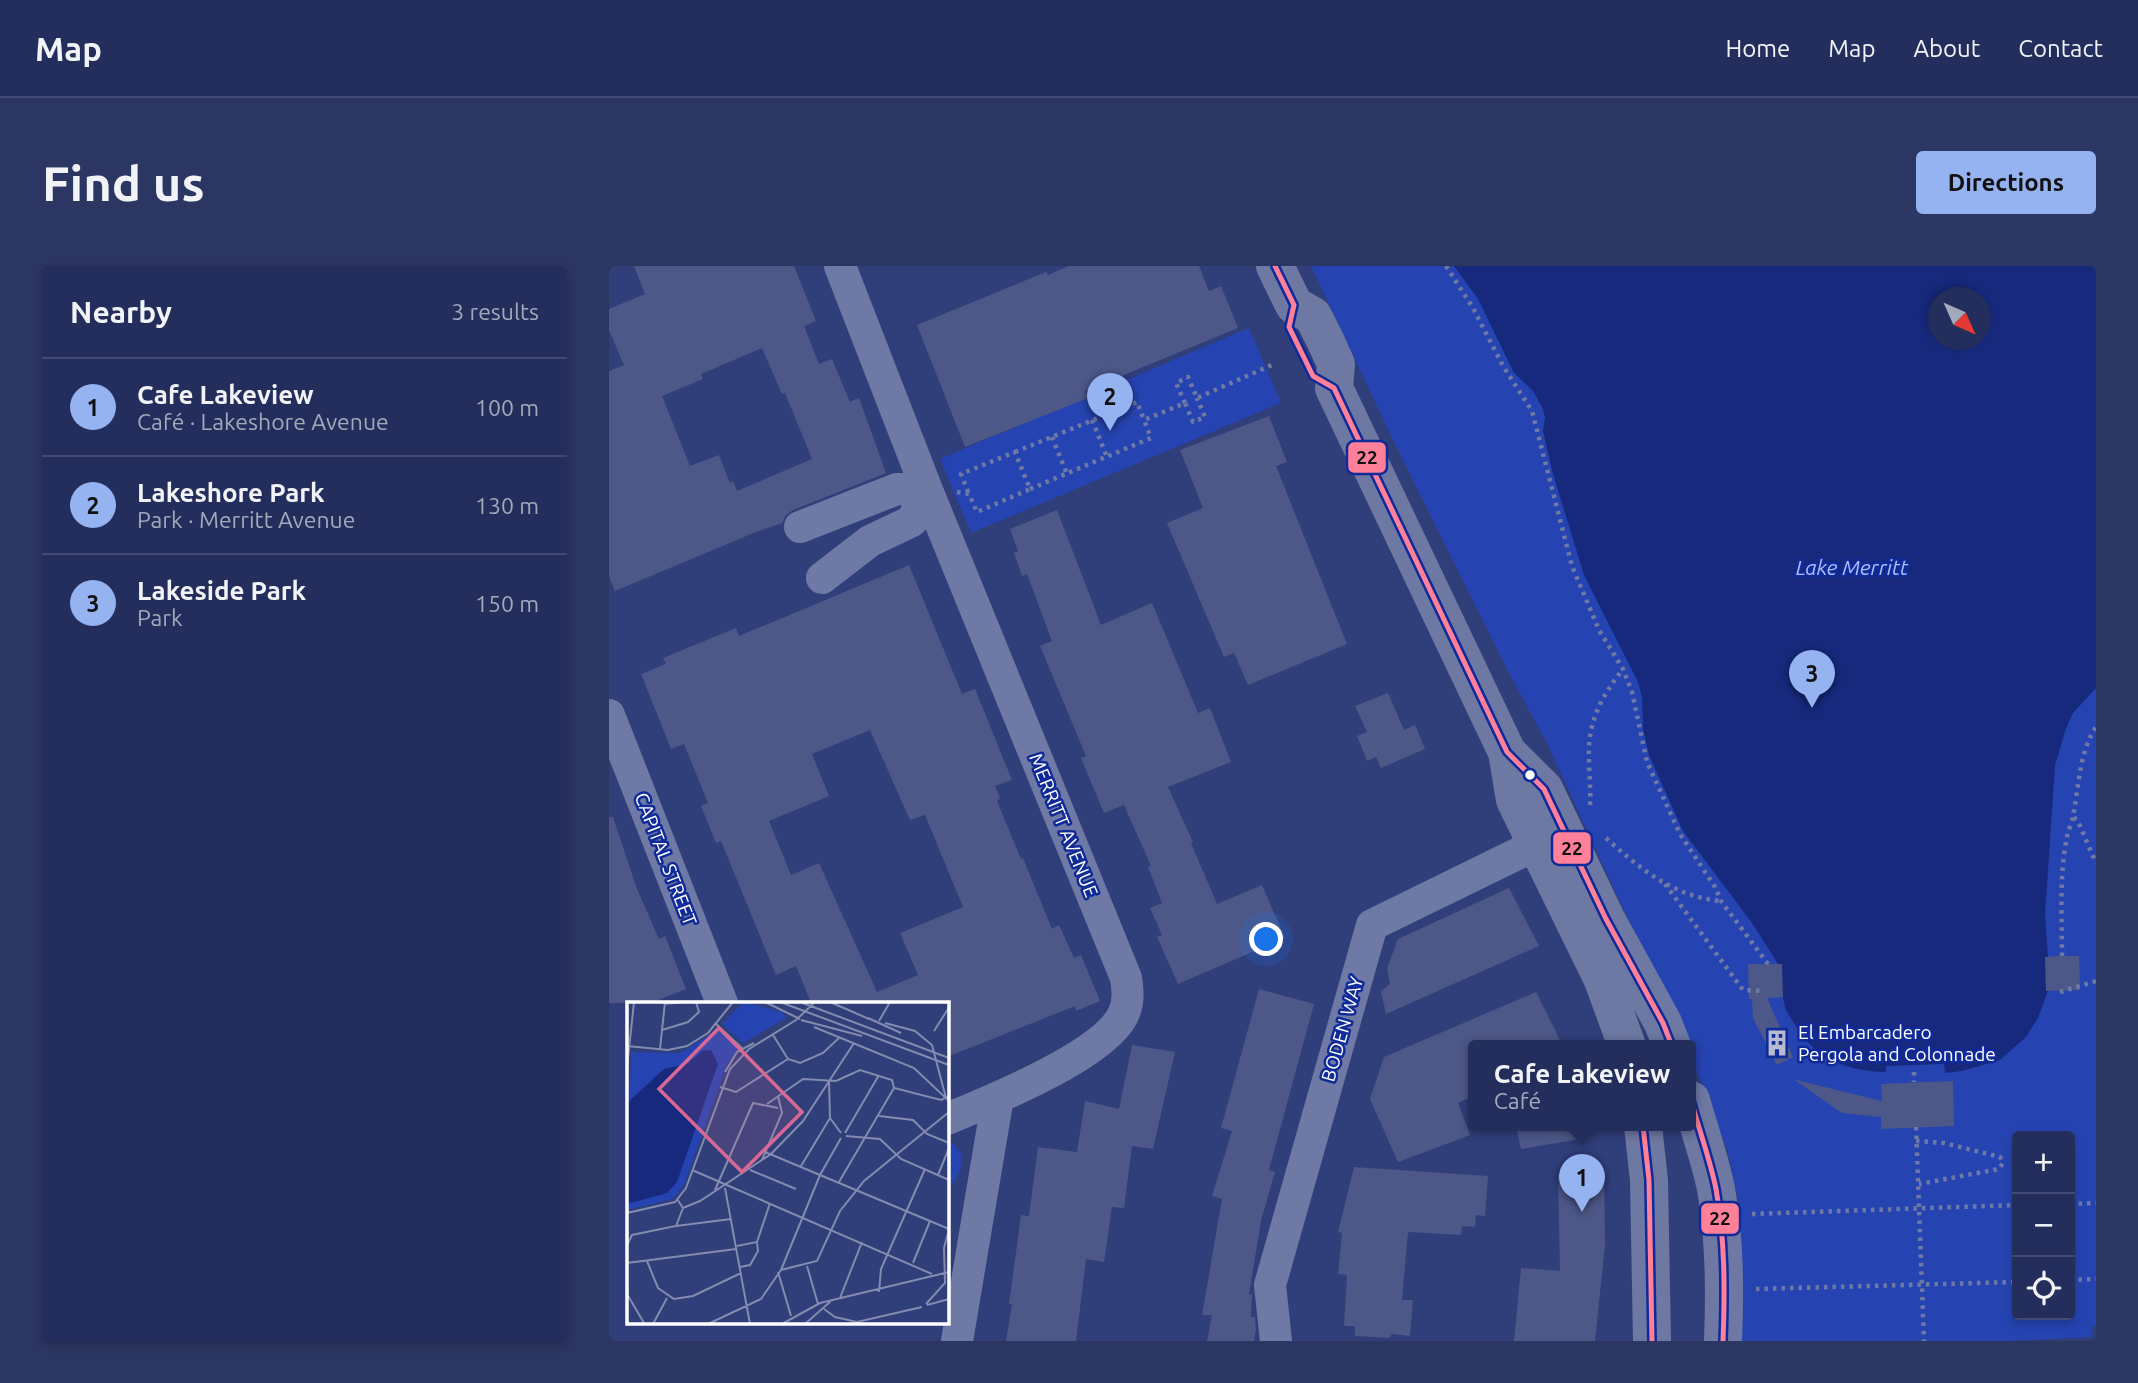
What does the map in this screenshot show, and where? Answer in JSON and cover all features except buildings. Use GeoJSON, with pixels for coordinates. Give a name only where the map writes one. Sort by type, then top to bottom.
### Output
{"type":"FeatureCollection","features":[{"type":"Feature","properties":{"kind":"main road"},"geometry":{"type":"LineString","coordinates":[[1275,266],[1294,305],[1289,327],[1293,336],[1313,376],[1334,388],[1507,752],[1515,800],[1564,827],[1606,919],[1670,1040]]}},
{"type":"Feature","properties":{"kind":"main road"},"geometry":{"type":"LineString","coordinates":[[1564,827],[1603,979],[1625,1040]]}},
{"type":"Feature","properties":{"kind":"main road"},"geometry":{"type":"LineString","coordinates":[[1696,1118],[1715,1186],[1720,1215],[1724,1341]]}},
{"type":"Feature","properties":{"kind":"main road"},"geometry":{"type":"LineString","coordinates":[[1644,1131],[1649,1180],[1652,1341]]}},
{"type":"Feature","properties":{"kind":"street","name":"MERRITT AVENUE"},"geometry":{"type":"LineString","coordinates":[[840,266],[927,490],[1126,978],[1128,997],[1124,1015],[1111,1032],[1087,1052],[998,1097]]}},
{"type":"Feature","properties":{"kind":"street"},"geometry":{"type":"LineString","coordinates":[[800,527],[897,489],[927,490],[912,521],[870,541],[822,578]]}},
{"type":"Feature","properties":{"kind":"street","name":"CAPITAL STREET"},"geometry":{"type":"LineString","coordinates":[[609,715],[722,1002]]}},
{"type":"Feature","properties":{"kind":"street","name":"BODEN WAY"},"geometry":{"type":"LineString","coordinates":[[1276,1341],[1270,1284],[1372,925],[1564,827]]}},
{"type":"Feature","properties":{"kind":"street"},"geometry":{"type":"LineString","coordinates":[[949,1118],[998,1097]]}},
{"type":"Feature","properties":{"kind":"street"},"geometry":{"type":"LineString","coordinates":[[957,1341],[998,1097]]}},
{"type":"Feature","properties":{"kind":"street"},"geometry":{"type":"LineString","coordinates":[[949,1244],[969,1264]]}},
{"type":"Feature","properties":{"kind":"path"},"geometry":{"type":"LineString","coordinates":[[1446,266],[1532,411],[1572,566],[1599,630],[1623,669],[1632,692],[1647,762],[1680,834],[1715,887],[1721,901],[1768,964]]}},
{"type":"Feature","properties":{"kind":"path"},"geometry":{"type":"LineString","coordinates":[[1196,398],[1274,365]]}},
{"type":"Feature","properties":{"kind":"path"},"geometry":{"type":"LineString","coordinates":[[1188,377],[1196,398],[1205,417],[1193,422],[1176,383],[1188,377]]}},
{"type":"Feature","properties":{"kind":"path"},"geometry":{"type":"LineString","coordinates":[[1137,402],[1144,420],[1151,438],[977,512],[961,474],[1137,402]]}},
{"type":"Feature","properties":{"kind":"path"},"geometry":{"type":"LineString","coordinates":[[1144,420],[1185,403]]}},
{"type":"Feature","properties":{"kind":"path"},"geometry":{"type":"LineString","coordinates":[[1092,420],[1107,457]]}},
{"type":"Feature","properties":{"kind":"path"},"geometry":{"type":"LineString","coordinates":[[1052,437],[1067,474]]}},
{"type":"Feature","properties":{"kind":"path"},"geometry":{"type":"LineString","coordinates":[[1015,452],[1030,489]]}},
{"type":"Feature","properties":{"kind":"path"},"geometry":{"type":"LineString","coordinates":[[927,490],[969,494]]}},
{"type":"Feature","properties":{"kind":"path"},"geometry":{"type":"LineString","coordinates":[[1564,827],[1591,784],[1588,759],[1594,718],[1606,691],[1623,669]]}},
{"type":"Feature","properties":{"kind":"path"},"geometry":{"type":"LineString","coordinates":[[2062,956],[2062,892],[2067,837],[2090,736],[2096,727]]}},
{"type":"Feature","properties":{"kind":"path"},"geometry":{"type":"LineString","coordinates":[[2073,816],[2096,863]]}},
{"type":"Feature","properties":{"kind":"path"},"geometry":{"type":"LineString","coordinates":[[1606,838],[1629,859],[1665,884],[1682,892],[1721,901]]}},
{"type":"Feature","properties":{"kind":"path"},"geometry":{"type":"LineString","coordinates":[[1665,884],[1743,990],[1762,991]]}},
{"type":"Feature","properties":{"kind":"path"},"geometry":{"type":"LineString","coordinates":[[2060,992],[2096,981]]}},
{"type":"Feature","properties":{"kind":"path"},"geometry":{"type":"LineString","coordinates":[[1914,1072],[1914,1082]]}},
{"type":"Feature","properties":{"kind":"path"},"geometry":{"type":"LineString","coordinates":[[1916,1127],[1924,1341]]}},
{"type":"Feature","properties":{"kind":"path"},"geometry":{"type":"LineString","coordinates":[[1916,1141],[1944,1143],[2000,1157],[2003,1163],[1999,1169],[1919,1184]]}},
{"type":"Feature","properties":{"kind":"path"},"geometry":{"type":"LineString","coordinates":[[2075,1204],[2096,1203]]}},
{"type":"Feature","properties":{"kind":"path"},"geometry":{"type":"LineString","coordinates":[[1720,1215],[2012,1205]]}},
{"type":"Feature","properties":{"kind":"path"},"geometry":{"type":"LineString","coordinates":[[2075,1280],[2096,1279]]}},
{"type":"Feature","properties":{"kind":"path"},"geometry":{"type":"LineString","coordinates":[[1752,1289],[2012,1282]]}},
{"type":"Feature","properties":{"kind":"shaded area","name":"Lake Merritt"},"geometry":{"type":"Polygon","coordinates":[[[1311,266],[2096,266],[2096,1326],[2092,1327],[2092,1337],[2010,1341],[1740,1341],[1739,1204],[1727,1149],[1709,1101],[1712,1099],[1696,1070],[1696,1040],[1688,1040],[1655,978],[1547,743],[1509,673],[1394,442],[1311,266]]]}},
{"type":"Feature","properties":{"kind":"shaded area"},"geometry":{"type":"Polygon","coordinates":[[[1249,328],[1281,403],[971,533],[940,459],[1249,328]]]}},
{"type":"Feature","properties":{"kind":"shaded area"},"geometry":{"type":"Polygon","coordinates":[[[949,1141],[962,1154],[959,1173],[949,1187],[949,1141]]]}},
{"type":"Feature","properties":{"kind":"water","name":"Lake Merritt"},"geometry":{"type":"Polygon","coordinates":[[[1454,266],[2096,266],[2096,688],[2073,713],[2055,766],[2045,915],[2048,991],[2038,1018],[2026,1037],[2000,1060],[1945,1073],[1944,1064],[1886,1066],[1886,1072],[1859,1069],[1824,1056],[1797,1028],[1784,1003],[1782,964],[1778,964],[1752,923],[1683,831],[1649,755],[1638,682],[1584,575],[1553,474],[1543,431],[1545,417],[1542,407],[1533,391],[1514,373],[1478,299],[1454,266]]]}},
{"type":"Feature","properties":{"kind":"transit line","name":"22"},"geometry":{"type":"LineString","coordinates":[[1275,266],[1294,305],[1289,327],[1313,376],[1334,388],[1507,752],[1544,789],[1606,919],[1670,1040]]}},
{"type":"Feature","properties":{"kind":"transit line","name":"22"},"geometry":{"type":"LineString","coordinates":[[1696,1117],[1711,1167],[1719,1208],[1724,1265],[1723,1341]]}},
{"type":"Feature","properties":{"kind":"transit line","name":"22"},"geometry":{"type":"LineString","coordinates":[[1644,1131],[1649,1180],[1652,1341]]}},
{"type":"Feature","properties":{"kind":"place","name":"Lakeshore Park"},"geometry":{"type":"Point","coordinates":[1110,431]}},
{"type":"Feature","properties":{"kind":"place","name":"Lakeside Park"},"geometry":{"type":"Point","coordinates":[1812,708]}},
{"type":"Feature","properties":{"kind":"place","name":"El Embarcadero Pergola and Colonnade"},"geometry":{"type":"Point","coordinates":[1777,1043]}},
{"type":"Feature","properties":{"kind":"place","name":"Cafe Lakeview"},"geometry":{"type":"Point","coordinates":[1582,1212]}}]}
